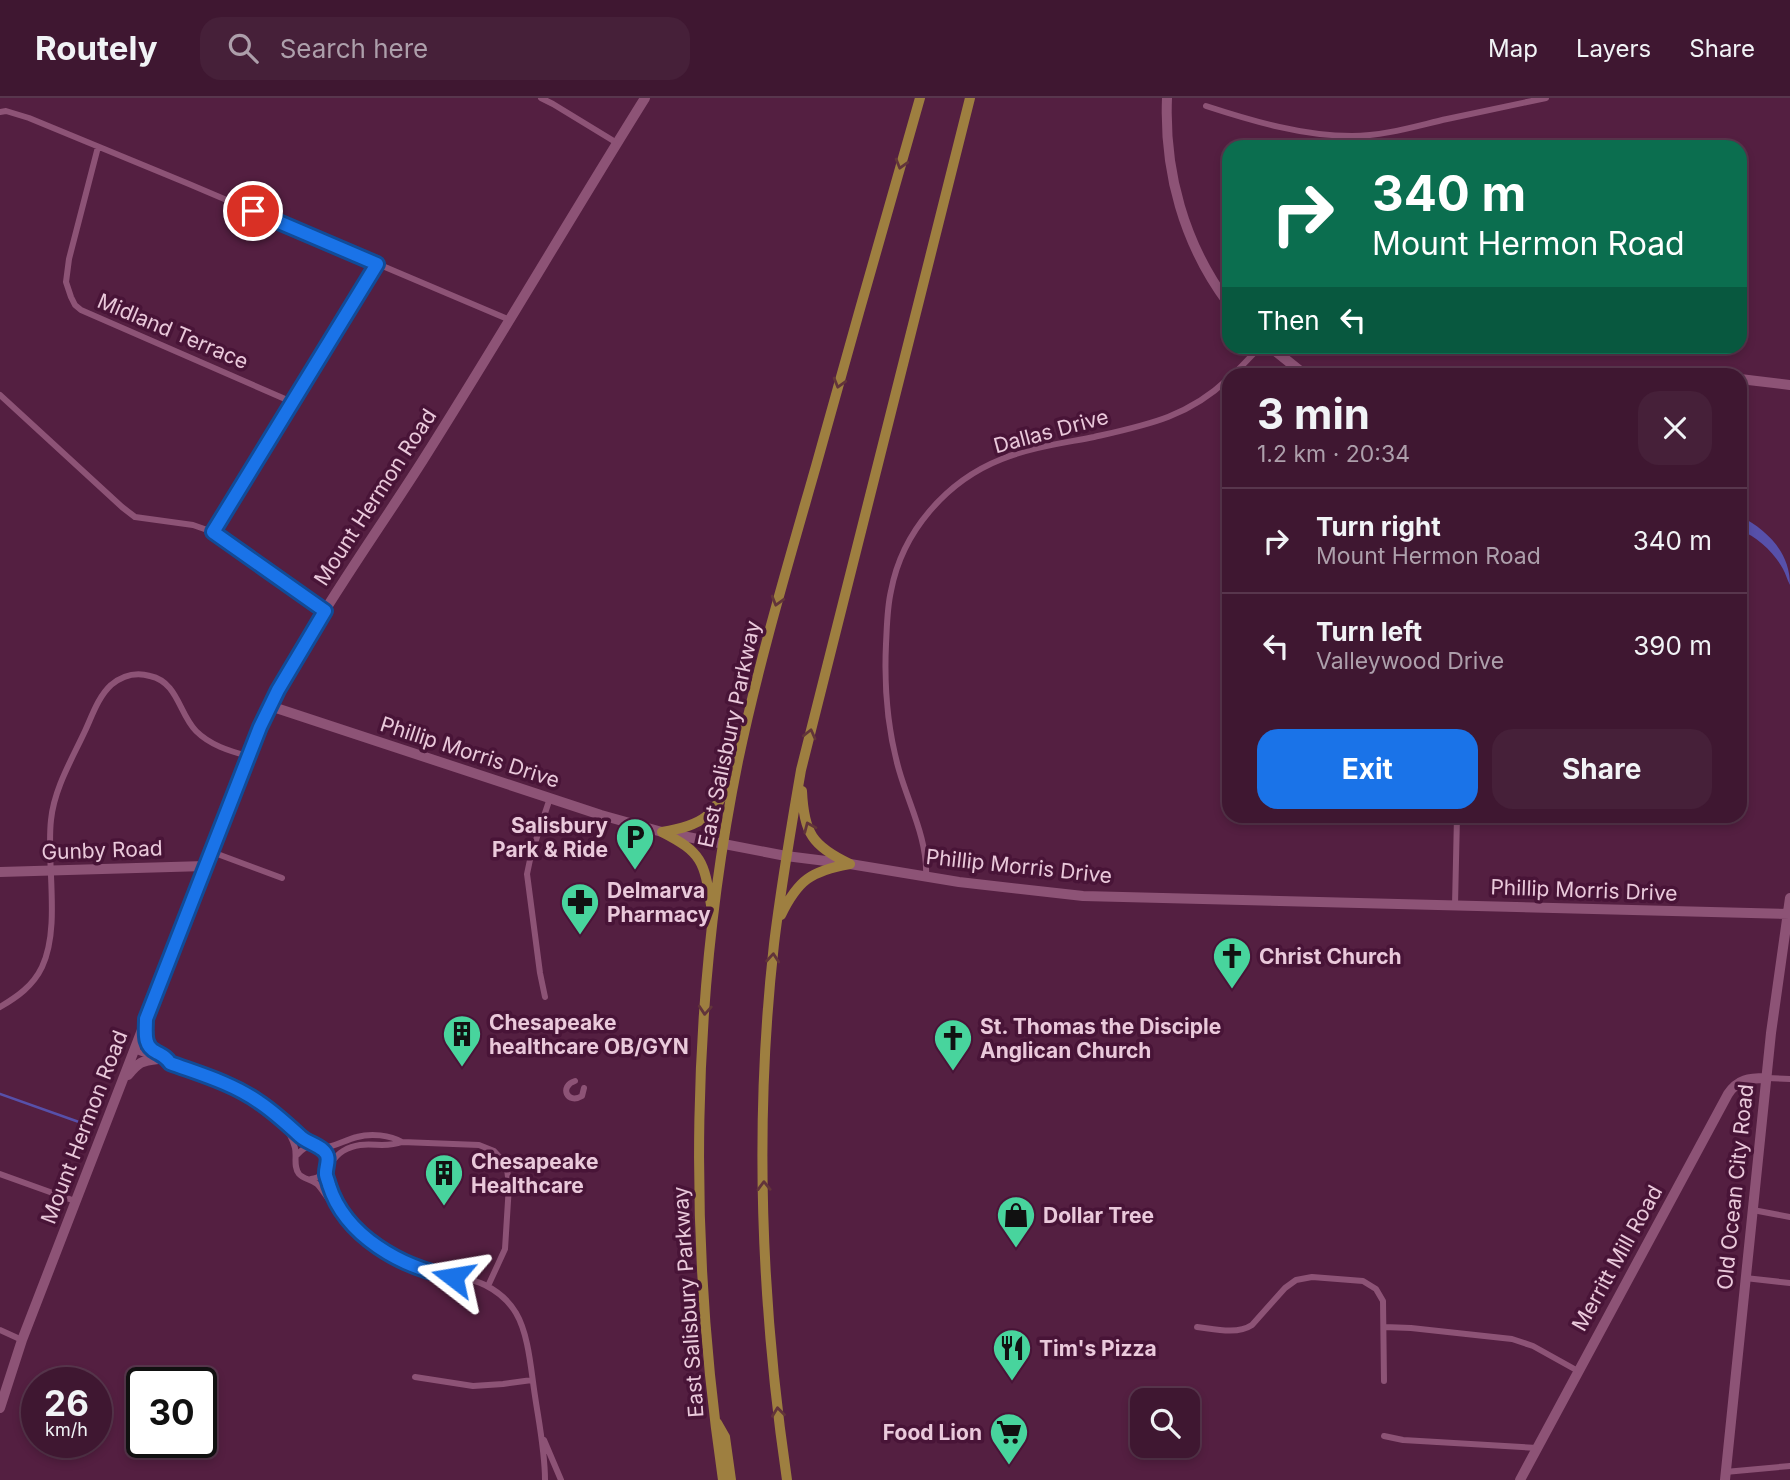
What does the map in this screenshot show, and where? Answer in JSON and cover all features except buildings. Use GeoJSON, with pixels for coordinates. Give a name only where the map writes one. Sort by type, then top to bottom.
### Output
{"type":"FeatureCollection","features":[{"type":"Feature","properties":{"kind":"main road","name":"Mount Hermon Road"},"geometry":{"type":"LineString","coordinates":[[0,1408],[22,1340],[75,1201],[248,756],[270,706],[325,611],[425,457],[645,98]]}},
{"type":"Feature","properties":{"kind":"main road","name":"East Salisbury Parkway"},"geometry":{"type":"LineString","coordinates":[[723,1480],[709,1383],[703,1304],[699,1176],[702,1047],[713,919],[738,762],[766,640],[920,98]]}},
{"type":"Feature","properties":{"kind":"main road"},"geometry":{"type":"LineString","coordinates":[[787,1480],[769,1326],[763,1123],[772,967],[786,856],[801,771],[970,98]]}},
{"type":"Feature","properties":{"kind":"main road"},"geometry":{"type":"LineString","coordinates":[[1167,98],[1169,161],[1182,214],[1189,235],[1222,294]]}},
{"type":"Feature","properties":{"kind":"main road"},"geometry":{"type":"LineString","coordinates":[[1279,354],[1296,368]]}},
{"type":"Feature","properties":{"kind":"main road"},"geometry":{"type":"LineString","coordinates":[[1747,380],[1790,385]]}},
{"type":"Feature","properties":{"kind":"main road","name":"Phillip Morris Drive"},"geometry":{"type":"LineString","coordinates":[[270,706],[601,816],[662,832],[786,856],[926,877],[1038,892],[1083,895],[1789,914]]}},
{"type":"Feature","properties":{"kind":"main road"},"geometry":{"type":"LineString","coordinates":[[662,832],[690,827],[707,817],[721,799],[738,762]]}},
{"type":"Feature","properties":{"kind":"main road"},"geometry":{"type":"LineString","coordinates":[[801,771],[804,818],[808,830],[821,848],[850,864]]}},
{"type":"Feature","properties":{"kind":"main road"},"geometry":{"type":"LineString","coordinates":[[662,832],[685,844],[699,857],[706,874],[713,919]]}},
{"type":"Feature","properties":{"kind":"main road"},"geometry":{"type":"LineString","coordinates":[[777,924],[789,900],[802,883],[821,870],[850,864]]}},
{"type":"Feature","properties":{"kind":"main road","name":"Gunby Road"},"geometry":{"type":"LineString","coordinates":[[0,872],[205,866]]}},
{"type":"Feature","properties":{"kind":"main road","name":"Old Ocean City Road"},"geometry":{"type":"LineString","coordinates":[[1725,1476],[1766,1078],[1790,898]]}},
{"type":"Feature","properties":{"kind":"main road"},"geometry":{"type":"LineString","coordinates":[[146,1019],[148,1046],[166,1056],[170,1063]]}},
{"type":"Feature","properties":{"kind":"main road"},"geometry":{"type":"LineString","coordinates":[[121,1084],[137,1064],[158,1059]]}},
{"type":"Feature","properties":{"kind":"main road","name":"Merritt Mill Road"},"geometry":{"type":"LineString","coordinates":[[1520,1480],[1728,1094],[1742,1080],[1766,1078]]}},
{"type":"Feature","properties":{"kind":"main road"},"geometry":{"type":"LineString","coordinates":[[714,1417],[725,1437],[731,1480]]}},
{"type":"Feature","properties":{"kind":"street"},"geometry":{"type":"LineString","coordinates":[[541,98],[617,144]]}},
{"type":"Feature","properties":{"kind":"street"},"geometry":{"type":"LineString","coordinates":[[1206,106],[1275,125],[1352,136],[1402,130],[1546,98]]}},
{"type":"Feature","properties":{"kind":"street"},"geometry":{"type":"LineString","coordinates":[[0,112],[6,111],[29,118],[510,320]]}},
{"type":"Feature","properties":{"kind":"street","name":"Midland Terrace"},"geometry":{"type":"LineString","coordinates":[[98,147],[69,259],[66,282],[75,305],[80,310],[131,333],[292,402]]}},
{"type":"Feature","properties":{"kind":"street"},"geometry":{"type":"LineString","coordinates":[[213,532],[377,264]]}},
{"type":"Feature","properties":{"kind":"street"},"geometry":{"type":"LineString","coordinates":[[1240,368],[1253,354]]}},
{"type":"Feature","properties":{"kind":"street","name":"Dallas Drive"},"geometry":{"type":"LineString","coordinates":[[926,877],[925,850],[891,738],[885,682],[890,592],[900,561],[914,533],[952,488],[988,465],[1025,452],[1167,418],[1194,406],[1222,384]]}},
{"type":"Feature","properties":{"kind":"street"},"geometry":{"type":"LineString","coordinates":[[0,395],[135,517],[193,525],[213,532],[325,611]]}},
{"type":"Feature","properties":{"kind":"street"},"geometry":{"type":"LineString","coordinates":[[0,1006],[28,988],[42,967],[51,926],[51,820],[57,794],[106,691],[117,680],[132,675],[158,678],[171,690],[188,721],[203,737],[224,749],[248,756]]}},
{"type":"Feature","properties":{"kind":"street"},"geometry":{"type":"LineString","coordinates":[[545,997],[527,874],[550,798]]}},
{"type":"Feature","properties":{"kind":"street"},"geometry":{"type":"LineString","coordinates":[[1455,905],[1457,823]]}},
{"type":"Feature","properties":{"kind":"street"},"geometry":{"type":"LineString","coordinates":[[212,852],[282,878]]}},
{"type":"Feature","properties":{"kind":"street"},"geometry":{"type":"LineString","coordinates":[[134,1050],[241,1091],[291,1126],[304,1140],[327,1156],[326,1169],[331,1190],[340,1210]]}},
{"type":"Feature","properties":{"kind":"street"},"geometry":{"type":"LineString","coordinates":[[1766,1078],[1790,1079]]}},
{"type":"Feature","properties":{"kind":"street"},"geometry":{"type":"LineString","coordinates":[[575,1081],[569,1083],[566,1088],[571,1098],[582,1096],[584,1088]]}},
{"type":"Feature","properties":{"kind":"street"},"geometry":{"type":"LineString","coordinates":[[281,1120],[291,1137],[297,1156],[295,1167],[298,1173],[311,1179],[362,1234],[391,1255],[413,1266],[488,1286],[516,1313],[523,1331],[532,1380],[545,1480]]}},
{"type":"Feature","properties":{"kind":"street"},"geometry":{"type":"LineString","coordinates":[[297,1156],[304,1148],[332,1147],[364,1136],[394,1138],[402,1142]]}},
{"type":"Feature","properties":{"kind":"street"},"geometry":{"type":"LineString","coordinates":[[311,1179],[321,1176],[341,1152],[358,1144],[393,1145],[402,1142],[481,1146],[494,1151],[504,1162],[509,1185],[505,1250],[488,1286]]}},
{"type":"Feature","properties":{"kind":"street"},"geometry":{"type":"LineString","coordinates":[[0,1174],[75,1201]]}},
{"type":"Feature","properties":{"kind":"street"},"geometry":{"type":"LineString","coordinates":[[1752,1210],[1790,1217]]}},
{"type":"Feature","properties":{"kind":"street"},"geometry":{"type":"LineString","coordinates":[[1197,1327],[1246,1329],[1296,1280],[1312,1278],[1363,1281],[1376,1289],[1383,1301],[1384,1381]]}},
{"type":"Feature","properties":{"kind":"street"},"geometry":{"type":"LineString","coordinates":[[1745,1278],[1790,1283]]}},
{"type":"Feature","properties":{"kind":"street"},"geometry":{"type":"LineString","coordinates":[[1384,1327],[1512,1339],[1533,1346],[1578,1371]]}},
{"type":"Feature","properties":{"kind":"street"},"geometry":{"type":"LineString","coordinates":[[0,1330],[22,1340]]}},
{"type":"Feature","properties":{"kind":"street"},"geometry":{"type":"LineString","coordinates":[[415,1377],[472,1386],[532,1380]]}},
{"type":"Feature","properties":{"kind":"street"},"geometry":{"type":"LineString","coordinates":[[540,1431],[561,1480]]}},
{"type":"Feature","properties":{"kind":"street"},"geometry":{"type":"LineString","coordinates":[[1384,1436],[1402,1440],[1537,1448]]}},
{"type":"Feature","properties":{"kind":"street"},"geometry":{"type":"LineString","coordinates":[[1725,1476],[1790,1466]]}},
{"type":"Feature","properties":{"kind":"shaded area"},"geometry":{"type":"Polygon","coordinates":[[[1747,520],[1768,535],[1781,552],[1789,573],[1790,585],[1770,551],[1747,534],[1747,520]]]}},
{"type":"Feature","properties":{"kind":"waterway"},"geometry":{"type":"LineString","coordinates":[[0,1094],[93,1127]]}},
{"type":"Feature","properties":{"kind":"place","name":"Salisbury Park & Ride"},"geometry":{"type":"Point","coordinates":[635,871]}},
{"type":"Feature","properties":{"kind":"place","name":"Delmarva Pharmacy"},"geometry":{"type":"Point","coordinates":[580,936]}},
{"type":"Feature","properties":{"kind":"place","name":"Christ Church"},"geometry":{"type":"Point","coordinates":[1232,990]}},
{"type":"Feature","properties":{"kind":"place","name":"Chesapeake healthcare OB/GYN"},"geometry":{"type":"Point","coordinates":[462,1068]}},
{"type":"Feature","properties":{"kind":"place","name":"St. Thomas the Disciple Anglican Church"},"geometry":{"type":"Point","coordinates":[953,1072]}},
{"type":"Feature","properties":{"kind":"place","name":"Chesapeake Healthcare"},"geometry":{"type":"Point","coordinates":[444,1207]}},
{"type":"Feature","properties":{"kind":"place","name":"Dollar Tree"},"geometry":{"type":"Point","coordinates":[1016,1249]}},
{"type":"Feature","properties":{"kind":"place","name":"Tim's Pizza"},"geometry":{"type":"Point","coordinates":[1012,1382]}},
{"type":"Feature","properties":{"kind":"place","name":"Food Lion"},"geometry":{"type":"Point","coordinates":[1009,1466]}},
{"type":"Feature","properties":{"kind":"route"},"geometry":{"type":"LineString","coordinates":[[253,211],[377,264],[213,532],[325,611],[278,690],[260,727],[146,1019],[146,1041],[152,1050],[166,1056],[170,1063],[249,1095],[291,1126],[304,1140],[320,1148],[327,1156],[328,1166],[325,1172],[340,1210],[362,1234],[391,1255],[413,1266],[453,1277]]}}]}
